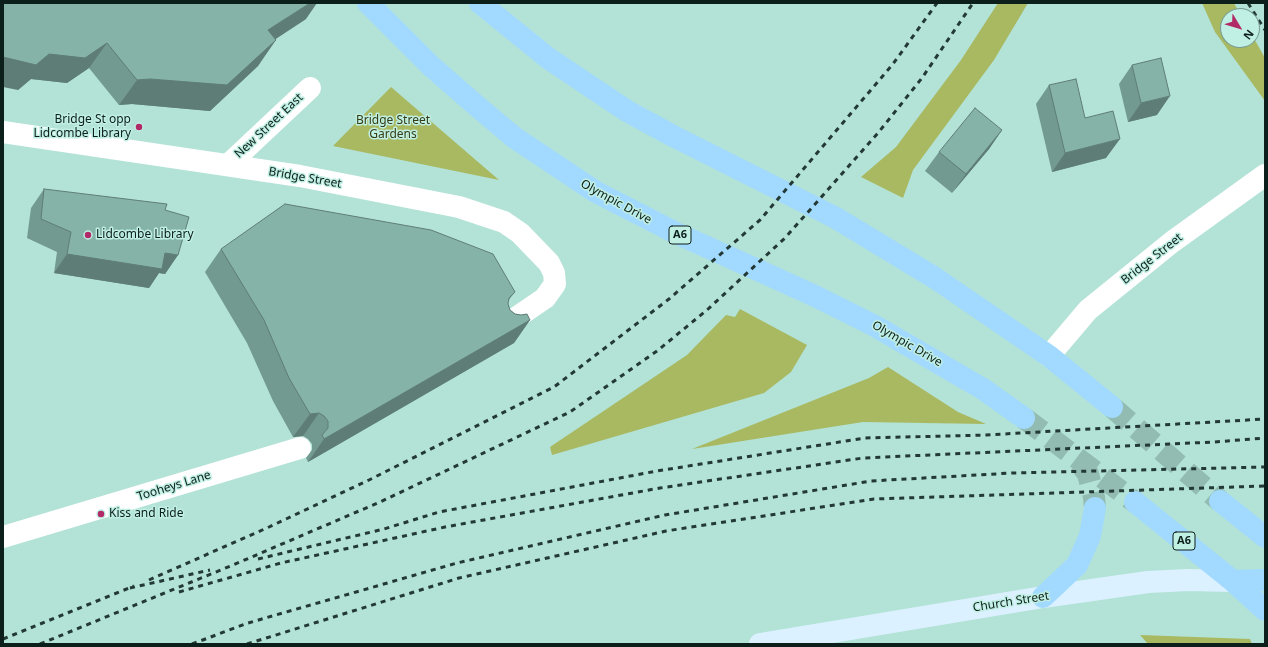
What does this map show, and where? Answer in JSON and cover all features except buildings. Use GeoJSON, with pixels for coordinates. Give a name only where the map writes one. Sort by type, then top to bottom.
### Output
{"type":"FeatureCollection","features":[{"type":"Feature","properties":{"kind":"highway","name":"Olympic Drive"},"geometry":{"type":"LineString","coordinates":[[368,3],[431,66],[515,138],[596,192],[676,233],[808,293],[876,326],[983,389],[1024,418]]}},
{"type":"Feature","properties":{"kind":"highway"},"geometry":{"type":"LineString","coordinates":[[480,3],[548,58],[626,111],[843,222],[935,278],[1049,356],[1112,407]]}},
{"type":"Feature","properties":{"kind":"highway"},"geometry":{"type":"LineString","coordinates":[[1220,501],[1265,537]]}},
{"type":"Feature","properties":{"kind":"highway","name":"A6"},"geometry":{"type":"LineString","coordinates":[[1135,502],[1233,581],[1265,610]]}},
{"type":"Feature","properties":{"kind":"highway"},"geometry":{"type":"LineString","coordinates":[[1043,596],[1077,565],[1090,536],[1095,508]]}},
{"type":"Feature","properties":{"kind":"highway","name":"Church Street"},"geometry":{"type":"LineString","coordinates":[[1233,581],[1265,580]]}},
{"type":"Feature","properties":{"kind":"main road","name":"Church Street"},"geometry":{"type":"LineString","coordinates":[[760,644],[1043,596],[1148,582],[1188,580],[1233,581]]}},
{"type":"Feature","properties":{"kind":"street","name":"New Street East"},"geometry":{"type":"LineString","coordinates":[[228,165],[310,88]]}},
{"type":"Feature","properties":{"kind":"street","name":"Bridge Street"},"geometry":{"type":"LineString","coordinates":[[3,132],[300,176],[459,207],[504,222],[520,233],[549,263],[554,273],[555,284],[545,298],[504,326]]}},
{"type":"Feature","properties":{"kind":"street","name":"Bridge Street"},"geometry":{"type":"LineString","coordinates":[[1049,356],[1088,310],[1172,242],[1265,175]]}},
{"type":"Feature","properties":{"kind":"street","name":"Tooheys Lane"},"geometry":{"type":"LineString","coordinates":[[3,537],[300,448]]}},
{"type":"Feature","properties":{"kind":"green space"},"geometry":{"type":"Polygon","coordinates":[[[998,3],[1028,3],[994,60],[913,170],[903,198],[861,177],[896,147],[961,60],[998,3]]]}},
{"type":"Feature","properties":{"kind":"green space"},"geometry":{"type":"Polygon","coordinates":[[[1202,3],[1234,3],[1237,8],[1220,8],[1220,39],[1215,32],[1202,3]]]}},
{"type":"Feature","properties":{"kind":"green space"},"geometry":{"type":"Polygon","coordinates":[[[1227,48],[1259,48],[1265,58],[1265,101],[1227,48]]]}},
{"type":"Feature","properties":{"kind":"green space","name":"Bridge Street Gardens"},"geometry":{"type":"Polygon","coordinates":[[[391,87],[499,180],[333,146],[391,87]]]}},
{"type":"Feature","properties":{"kind":"green space"},"geometry":{"type":"Polygon","coordinates":[[[740,309],[807,345],[791,372],[764,393],[552,455],[550,447],[687,355],[726,315],[735,317],[740,309]]]}},
{"type":"Feature","properties":{"kind":"green space"},"geometry":{"type":"Polygon","coordinates":[[[888,367],[958,412],[986,424],[863,422],[692,449],[869,378],[888,367]]]}},
{"type":"Feature","properties":{"kind":"green space"},"geometry":{"type":"Polygon","coordinates":[[[1140,635],[1250,639],[1252,644],[1148,644],[1140,635]]]}},
{"type":"Feature","properties":{"kind":"tunnel"},"geometry":{"type":"LineString","coordinates":[[1112,407],[1220,501]]}},
{"type":"Feature","properties":{"kind":"tunnel"},"geometry":{"type":"LineString","coordinates":[[1024,418],[1135,502]]}},
{"type":"Feature","properties":{"kind":"tunnel"},"geometry":{"type":"LineString","coordinates":[[1080,463],[1088,474],[1094,497],[1095,508]]}},
{"type":"Feature","properties":{"kind":"railway"},"geometry":{"type":"LineString","coordinates":[[149,580],[269,527],[369,480],[554,387],[669,299],[760,220],[893,64],[937,3]]}},
{"type":"Feature","properties":{"kind":"railway"},"geometry":{"type":"LineString","coordinates":[[40,644],[233,565],[380,502],[570,412],[657,351],[707,310],[785,238],[878,133],[922,78],[973,3]]}},
{"type":"Feature","properties":{"kind":"railway"},"geometry":{"type":"LineString","coordinates":[[1248,3],[1265,30]]}},
{"type":"Feature","properties":{"kind":"railway"},"geometry":{"type":"LineString","coordinates":[[258,559],[384,529],[439,512],[657,471],[865,438],[986,435],[1265,419]]}},
{"type":"Feature","properties":{"kind":"railway"},"geometry":{"type":"LineString","coordinates":[[179,592],[281,563],[445,527],[660,488],[863,458],[1214,442],[1265,438]]}},
{"type":"Feature","properties":{"kind":"railway"},"geometry":{"type":"LineString","coordinates":[[192,644],[248,623],[457,563],[665,515],[871,481],[1012,473],[1265,467]]}},
{"type":"Feature","properties":{"kind":"railway"},"geometry":{"type":"LineString","coordinates":[[247,644],[459,578],[666,531],[874,499],[1265,486]]}},
{"type":"Feature","properties":{"kind":"railway"},"geometry":{"type":"LineString","coordinates":[[130,588],[210,570]]}},
{"type":"Feature","properties":{"kind":"railway"},"geometry":{"type":"LineString","coordinates":[[3,639],[134,586]]}},
{"type":"Feature","properties":{"kind":"place","name":"Bridge St opp Lidcombe Library"},"geometry":{"type":"Point","coordinates":[139,127]}},
{"type":"Feature","properties":{"kind":"place","name":"Lidcombe Library"},"geometry":{"type":"Point","coordinates":[88,235]}},
{"type":"Feature","properties":{"kind":"place","name":"Kiss and Ride"},"geometry":{"type":"Point","coordinates":[101,514]}}]}
